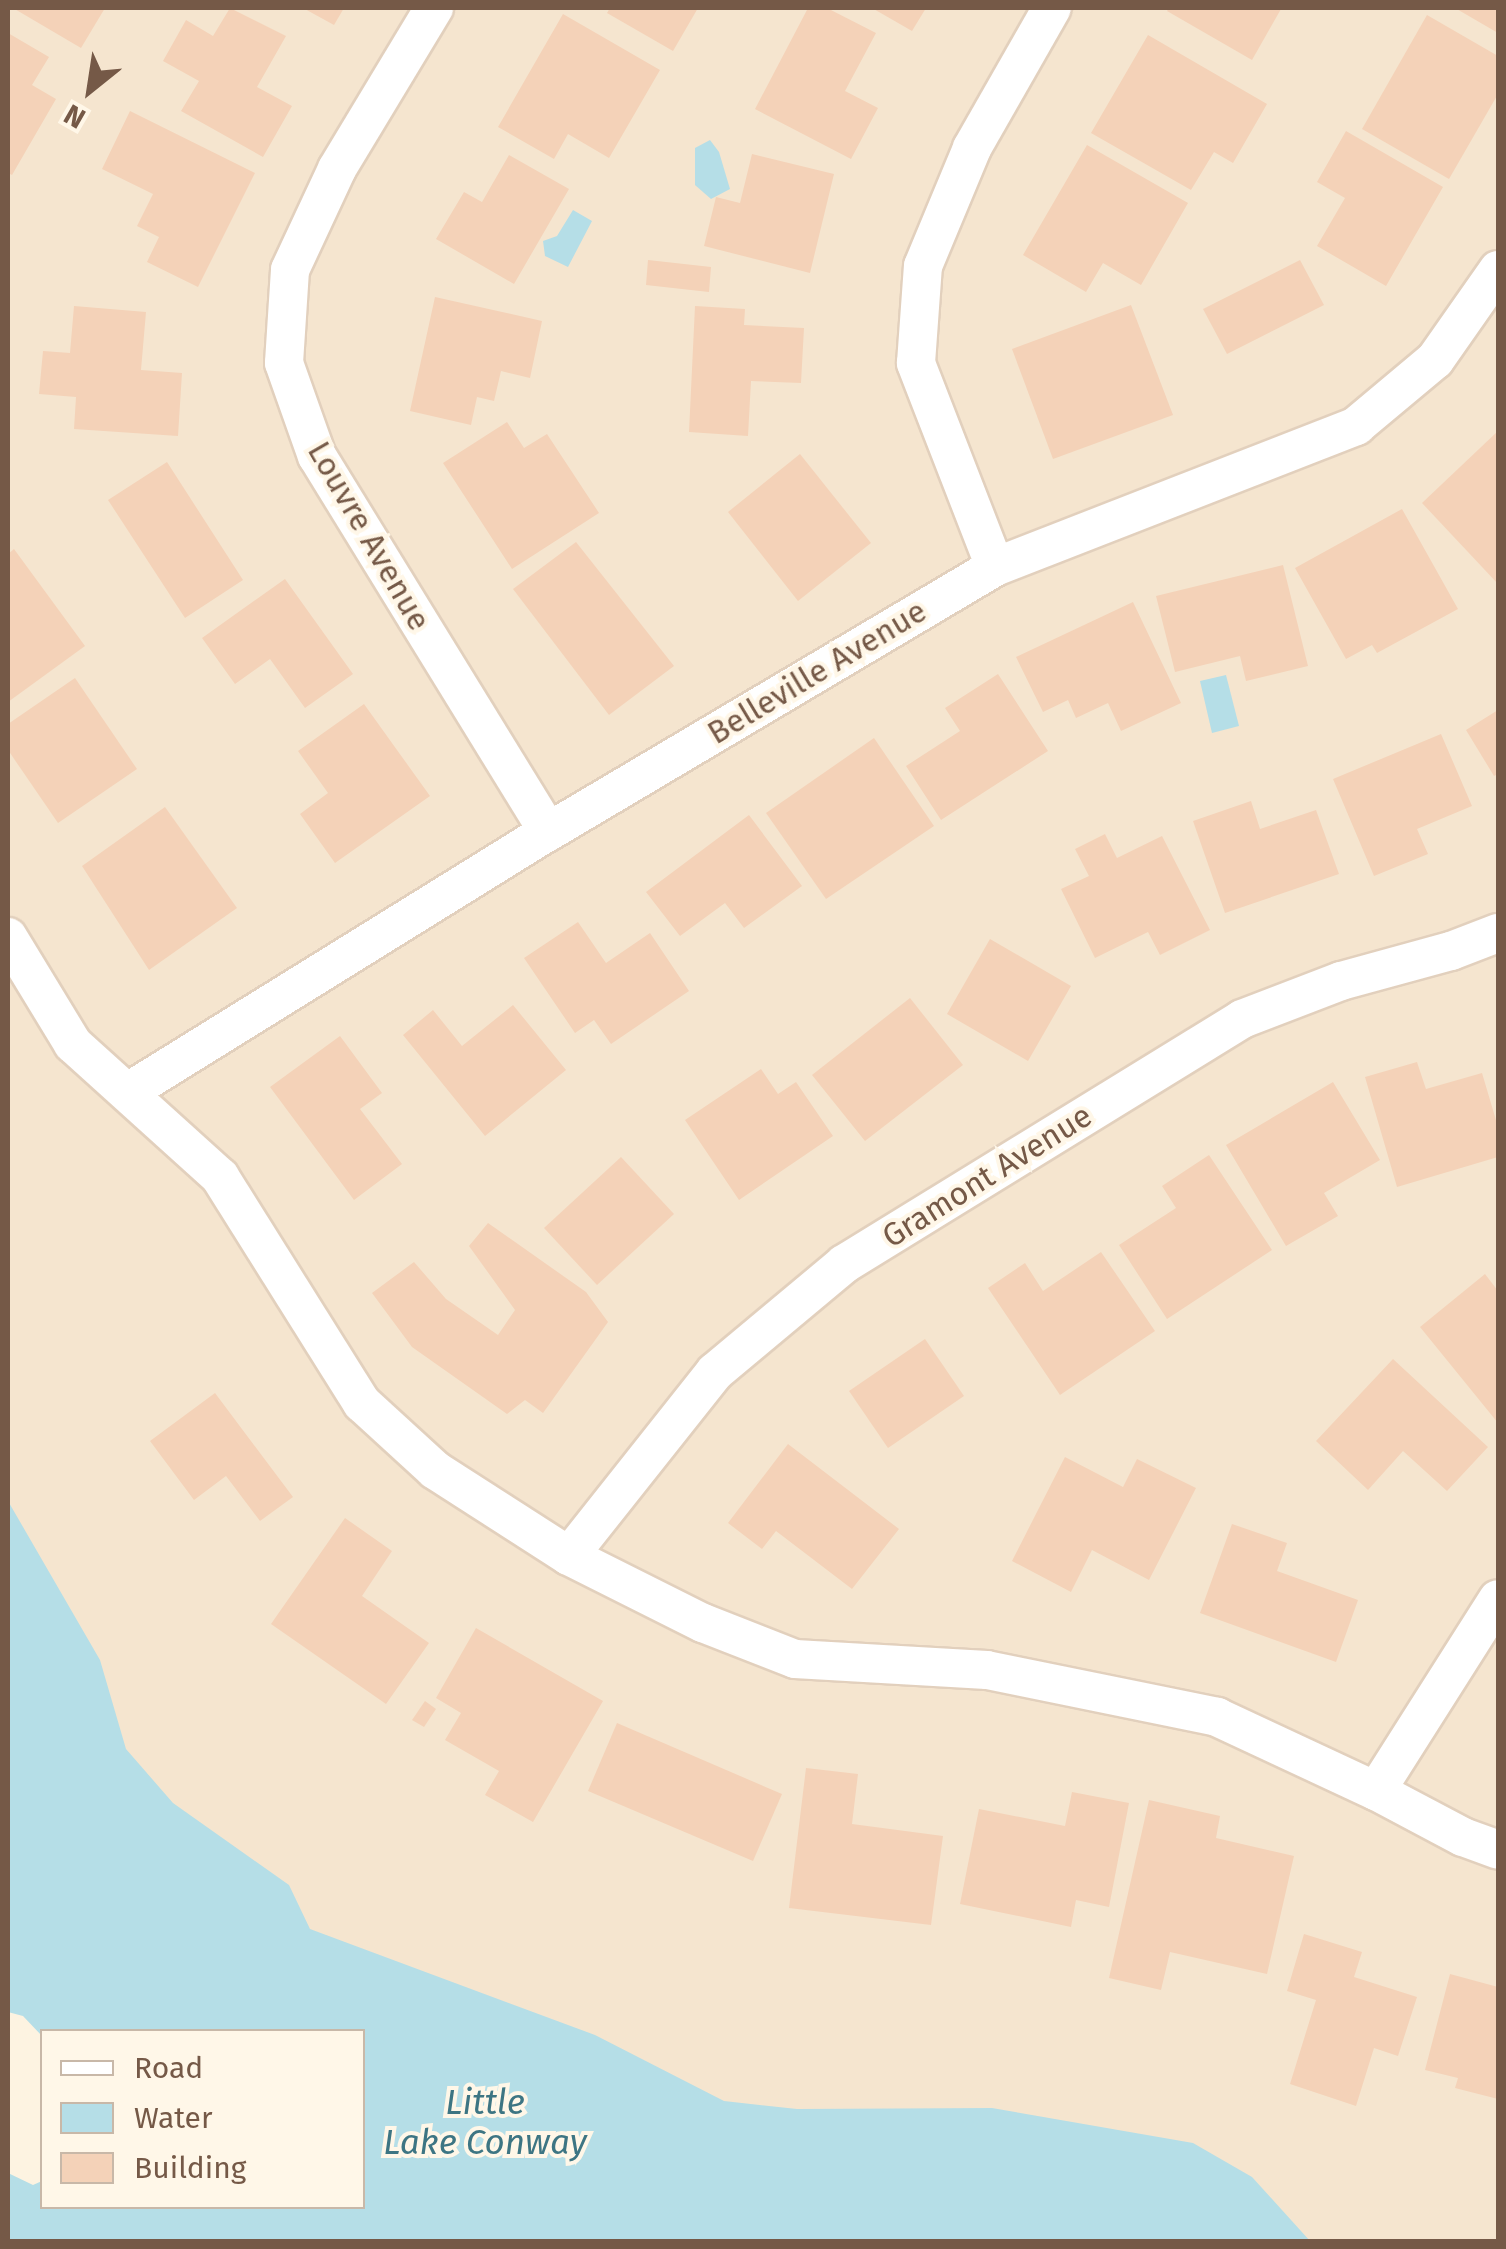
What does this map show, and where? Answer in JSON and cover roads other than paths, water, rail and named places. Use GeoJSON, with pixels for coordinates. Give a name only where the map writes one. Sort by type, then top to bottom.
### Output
{"type":"FeatureCollection","features":[{"type":"Feature","properties":{"kind":"street","name":"Louvre Avenue"},"geometry":{"type":"LineString","coordinates":[[434,8],[337,169],[290,270],[284,363],[316,456],[548,832]]}},
{"type":"Feature","properties":{"kind":"street"},"geometry":{"type":"LineString","coordinates":[[995,567],[916,363],[923,266],[972,148],[1052,8]]}},
{"type":"Feature","properties":{"kind":"street","name":"Belleville Avenue"},"geometry":{"type":"LineString","coordinates":[[128,1092],[548,832],[995,567],[1356,426],[1434,360],[1498,270]]}},
{"type":"Feature","properties":{"kind":"street","name":"Gramont Avenue"},"geometry":{"type":"LineString","coordinates":[[569,1556],[716,1372],[844,1264],[1242,1020],[1341,980],[1451,952],[1498,934]]}},
{"type":"Feature","properties":{"kind":"street"},"geometry":{"type":"LineString","coordinates":[[8,937],[73,1044],[220,1176],[362,1403],[435,1470],[569,1556],[703,1623],[795,1659],[987,1670],[1218,1717],[1376,1791],[1463,1837],[1498,1850]]}},
{"type":"Feature","properties":{"kind":"street"},"geometry":{"type":"LineString","coordinates":[[1376,1791],[1498,1599]]}},
{"type":"Feature","properties":{"kind":"water"},"geometry":{"type":"Polygon","coordinates":[[[710,140],[719,152],[730,189],[711,199],[695,185],[695,148],[710,140]]]}},
{"type":"Feature","properties":{"kind":"water"},"geometry":{"type":"Polygon","coordinates":[[[573,210],[592,221],[568,267],[545,256],[543,241],[557,236],[573,210]]]}},
{"type":"Feature","properties":{"kind":"water"},"geometry":{"type":"Polygon","coordinates":[[[1226,675],[1239,726],[1212,733],[1200,681],[1226,675]]]}},
{"type":"Feature","properties":{"kind":"water","name":"Little Lake Conway"},"geometry":{"type":"Polygon","coordinates":[[[8,1501],[100,1660],[126,1749],[173,1803],[289,1885],[310,1929],[595,2035],[724,2101],[797,2109],[992,2108],[1193,2143],[1252,2177],[1310,2241],[8,2241],[8,2173],[33,2185],[40,2182],[40,2209],[365,2209],[365,2029],[40,2029],[40,2034],[23,2016],[8,2012],[8,1501]]]}}]}
